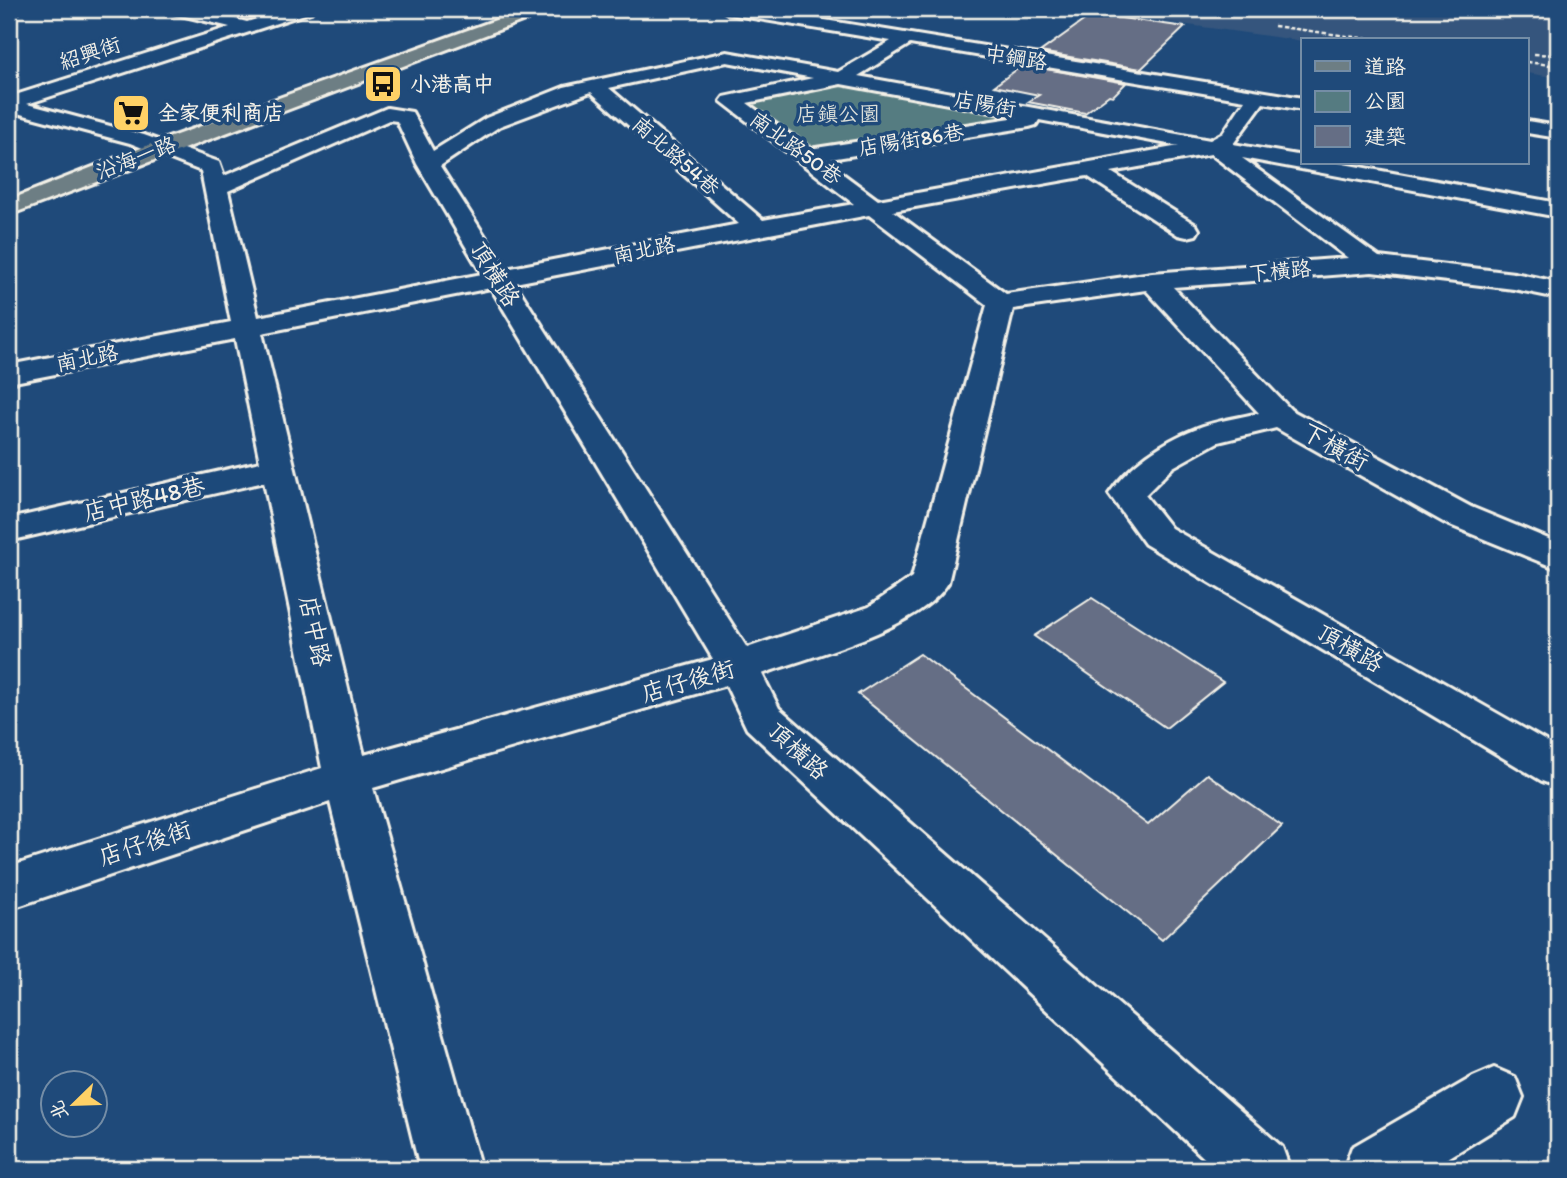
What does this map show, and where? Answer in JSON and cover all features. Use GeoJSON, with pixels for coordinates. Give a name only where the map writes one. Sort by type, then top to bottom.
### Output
{"type":"FeatureCollection","features":[{"type":"Feature","properties":{"kind":"main road","name":"沿海一路"},"geometry":{"type":"LineString","coordinates":[[9,208],[149,144],[502,9]]}},
{"type":"Feature","properties":{"kind":"main road","name":"沿海一路"},"geometry":{"type":"LineString","coordinates":[[9,187],[149,144],[540,9]]}},
{"type":"Feature","properties":{"kind":"street"},"geometry":{"type":"LineString","coordinates":[[175,9],[248,27]]}},
{"type":"Feature","properties":{"kind":"street","name":"紹興街"},"geometry":{"type":"LineString","coordinates":[[9,104],[305,9]]}},
{"type":"Feature","properties":{"kind":"street","name":"中鋼路"},"geometry":{"type":"LineString","coordinates":[[729,9],[1301,104]]}},
{"type":"Feature","properties":{"kind":"street","name":"中鋼路"},"geometry":{"type":"LineString","coordinates":[[816,9],[1301,89]]}},
{"type":"Feature","properties":{"kind":"street","name":"南北路50巷"},"geometry":{"type":"LineString","coordinates":[[875,206],[731,101],[841,78],[905,40]]}},
{"type":"Feature","properties":{"kind":"street","name":"店陽街"},"geometry":{"type":"LineString","coordinates":[[428,164],[493,122],[571,91],[727,57],[1301,163]]}},
{"type":"Feature","properties":{"kind":"street","name":"南北路54巷"},"geometry":{"type":"LineString","coordinates":[[594,85],[758,228]]}},
{"type":"Feature","properties":{"kind":"street"},"geometry":{"type":"LineString","coordinates":[[1258,96],[1230,137],[1212,147],[1372,264]]}},
{"type":"Feature","properties":{"kind":"street"},"geometry":{"type":"LineString","coordinates":[[9,104],[149,144]]}},
{"type":"Feature","properties":{"kind":"street"},"geometry":{"type":"LineString","coordinates":[[1528,112],[1558,117]]}},
{"type":"Feature","properties":{"kind":"street","name":"頂橫路"},"geometry":{"type":"LineString","coordinates":[[216,188],[387,114],[404,116],[428,164],[738,667],[762,718],[1260,1169]]}},
{"type":"Feature","properties":{"kind":"street","name":"店陽街86巷"},"geometry":{"type":"LineString","coordinates":[[806,156],[1057,117]]}},
{"type":"Feature","properties":{"kind":"street"},"geometry":{"type":"LineString","coordinates":[[1528,127],[1558,132]]}},
{"type":"Feature","properties":{"kind":"street"},"geometry":{"type":"LineString","coordinates":[[1528,140],[1558,145]]}},
{"type":"Feature","properties":{"kind":"street","name":"店中路"},"geometry":{"type":"LineString","coordinates":[[149,144],[211,167],[347,778],[451,1169]]}},
{"type":"Feature","properties":{"kind":"street","name":"南北路"},"geometry":{"type":"LineString","coordinates":[[9,374],[758,228],[1212,147]]}},
{"type":"Feature","properties":{"kind":"street","name":"店陽街"},"geometry":{"type":"LineString","coordinates":[[1305,164],[1558,210]]}},
{"type":"Feature","properties":{"kind":"street"},"geometry":{"type":"LineString","coordinates":[[1088,167],[1187,230]]}},
{"type":"Feature","properties":{"kind":"street"},"geometry":{"type":"LineString","coordinates":[[875,206],[1001,303]]}},
{"type":"Feature","properties":{"kind":"street","name":"下橫路"},"geometry":{"type":"LineString","coordinates":[[1001,303],[1152,281],[1372,264],[1514,281],[1558,290]]}},
{"type":"Feature","properties":{"kind":"street","name":"下橫街"},"geometry":{"type":"LineString","coordinates":[[1152,281],[1280,417],[1458,515],[1558,557]]}},
{"type":"Feature","properties":{"kind":"street","name":"店仔後街"},"geometry":{"type":"LineString","coordinates":[[9,888],[347,778],[738,667],[883,616],[929,583],[1001,303]]}},
{"type":"Feature","properties":{"kind":"street","name":"頂橫路"},"geometry":{"type":"LineString","coordinates":[[1280,417],[1207,435],[1161,460],[1126,494],[1158,536],[1558,769]]}},
{"type":"Feature","properties":{"kind":"street","name":"店中路48巷"},"geometry":{"type":"LineString","coordinates":[[9,530],[279,468]]}},
{"type":"Feature","properties":{"kind":"street"},"geometry":{"type":"LineString","coordinates":[[1374,1169],[1494,1097]]}},
{"type":"Feature","properties":{"kind":"shaded area"},"geometry":{"type":"Polygon","coordinates":[[[1073,9],[1558,9],[1558,78],[1528,73],[1528,38],[1301,38],[1301,41],[1073,9]]]}},
{"type":"Feature","properties":{"kind":"green space","name":"店鎮公園"},"geometry":{"type":"Polygon","coordinates":[[[843,83],[1029,116],[815,148],[747,102],[843,83]]]}},
{"type":"Feature","properties":{"kind":"building"},"geometry":{"type":"Polygon","coordinates":[[[1093,14],[1185,27],[1141,69],[1040,52],[1093,14]]]}},
{"type":"Feature","properties":{"kind":"building"},"geometry":{"type":"Polygon","coordinates":[[[1023,65],[1126,83],[1113,96],[1109,95],[1085,113],[1028,102],[1039,95],[994,86],[1023,65]]]}},
{"type":"Feature","properties":{"kind":"building"},"geometry":{"type":"Polygon","coordinates":[[[1092,598],[1223,682],[1166,728],[1034,636],[1092,598]]]}},
{"type":"Feature","properties":{"kind":"building"},"geometry":{"type":"Polygon","coordinates":[[[920,654],[1148,825],[1207,774],[1282,826],[1162,940],[858,694],[920,654]]]}},
{"type":"Feature","properties":{"kind":"railway"},"geometry":{"type":"LineString","coordinates":[[1274,26],[1361,38]]}},
{"type":"Feature","properties":{"kind":"railway"},"geometry":{"type":"LineString","coordinates":[[1534,54],[1558,55]]}},
{"type":"Feature","properties":{"kind":"railway"},"geometry":{"type":"LineString","coordinates":[[1528,62],[1558,66]]}},
{"type":"Feature","properties":{"kind":"place","name":"小港高中"},"geometry":{"type":"Point","coordinates":[383,84]}},
{"type":"Feature","properties":{"kind":"place","name":"全家便利商店"},"geometry":{"type":"Point","coordinates":[131,113]}}]}
